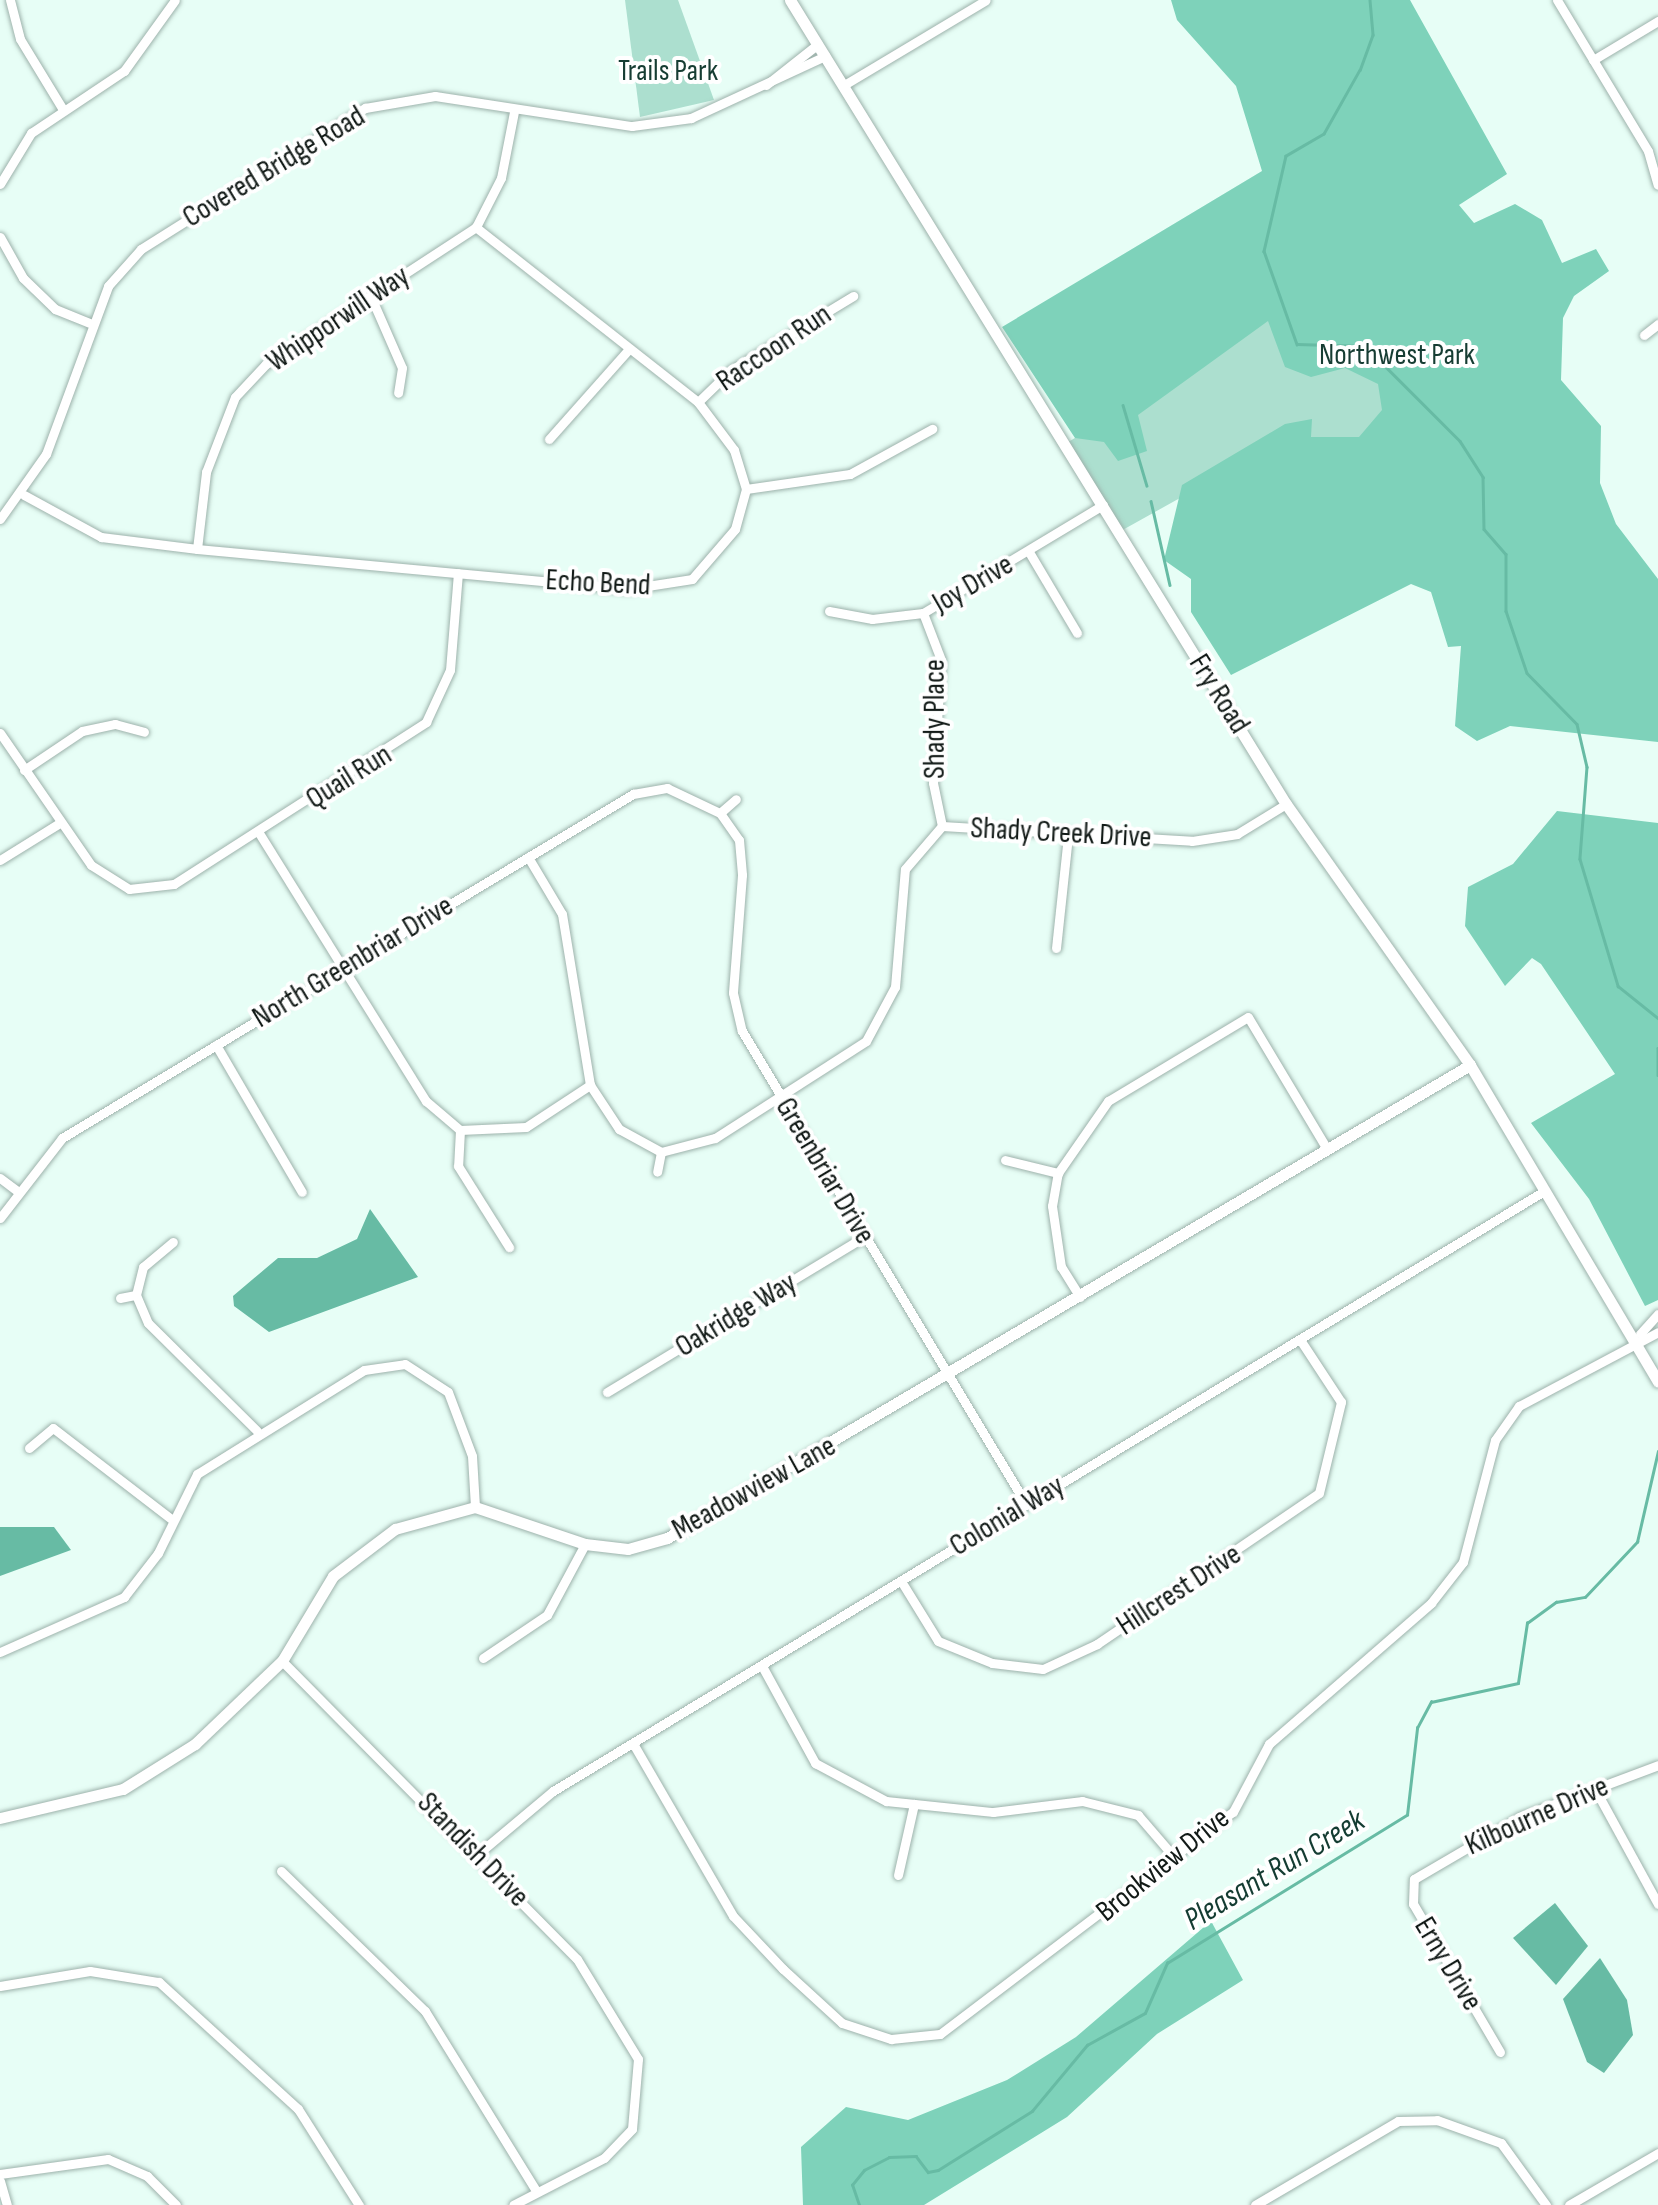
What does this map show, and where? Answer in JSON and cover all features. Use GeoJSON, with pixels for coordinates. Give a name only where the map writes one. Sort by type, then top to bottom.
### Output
{"type":"FeatureCollection","features":[{"type":"Feature","properties":{"kind":"street"},"geometry":{"type":"LineString","coordinates":[[10,0],[20,39],[62,108]]}},
{"type":"Feature","properties":{"kind":"street"},"geometry":{"type":"LineString","coordinates":[[0,184],[32,132],[62,108],[124,71],[176,0]]}},
{"type":"Feature","properties":{"kind":"street","name":"Fry Road"},"geometry":{"type":"LineString","coordinates":[[790,0],[1286,804],[1470,1065],[1636,1336],[1658,1381]]}},
{"type":"Feature","properties":{"kind":"street"},"geometry":{"type":"LineString","coordinates":[[1557,0],[1648,151],[1658,185]]}},
{"type":"Feature","properties":{"kind":"street"},"geometry":{"type":"LineString","coordinates":[[844,86],[981,1]]}},
{"type":"Feature","properties":{"kind":"street"},"geometry":{"type":"LineString","coordinates":[[1593,60],[1658,20]]}},
{"type":"Feature","properties":{"kind":"street"},"geometry":{"type":"LineString","coordinates":[[764,88],[818,44]]}},
{"type":"Feature","properties":{"kind":"street","name":"Covered Bridge Road"},"geometry":{"type":"LineString","coordinates":[[0,520],[24,495],[89,323],[141,249],[366,108],[436,96],[514,112],[632,126],[691,118],[764,88],[825,56]]}},
{"type":"Feature","properties":{"kind":"street","name":"Whipporwill Way"},"geometry":{"type":"LineString","coordinates":[[197,549],[206,472],[235,397],[266,364],[476,226],[500,178],[514,112]]}},
{"type":"Feature","properties":{"kind":"street"},"geometry":{"type":"LineString","coordinates":[[1648,151],[1658,145]]}},
{"type":"Feature","properties":{"kind":"street"},"geometry":{"type":"LineString","coordinates":[[476,226],[698,402],[734,450],[746,489],[850,474],[932,429]]}},
{"type":"Feature","properties":{"kind":"street"},"geometry":{"type":"LineString","coordinates":[[0,237],[44,298],[89,323]]}},
{"type":"Feature","properties":{"kind":"street"},"geometry":{"type":"LineString","coordinates":[[371,296],[402,368],[398,393]]}},
{"type":"Feature","properties":{"kind":"street","name":"Raccoon Run"},"geometry":{"type":"LineString","coordinates":[[698,402],[731,370],[853,296]]}},
{"type":"Feature","properties":{"kind":"street"},"geometry":{"type":"LineString","coordinates":[[1644,335],[1658,324]]}},
{"type":"Feature","properties":{"kind":"street"},"geometry":{"type":"LineString","coordinates":[[550,439],[628,350]]}},
{"type":"Feature","properties":{"kind":"street","name":"Echo Bend"},"geometry":{"type":"LineString","coordinates":[[24,495],[101,537],[458,573],[664,588],[720,556],[746,489]]}},
{"type":"Feature","properties":{"kind":"street","name":"Joy Drive"},"geometry":{"type":"LineString","coordinates":[[829,611],[872,619],[923,613],[1103,505]]}},
{"type":"Feature","properties":{"kind":"street"},"geometry":{"type":"LineString","coordinates":[[1029,552],[1077,633]]}},
{"type":"Feature","properties":{"kind":"street","name":"Quail Run"},"geometry":{"type":"LineString","coordinates":[[58,824],[91,864],[129,889],[174,884],[259,832],[426,722],[450,670],[458,573]]}},
{"type":"Feature","properties":{"kind":"street","name":"Shady Place"},"geometry":{"type":"LineString","coordinates":[[923,613],[941,660],[933,783],[942,826]]}},
{"type":"Feature","properties":{"kind":"street"},"geometry":{"type":"LineString","coordinates":[[24,770],[82,731],[115,724],[144,732]]}},
{"type":"Feature","properties":{"kind":"street"},"geometry":{"type":"LineString","coordinates":[[0,733],[58,824],[0,860]]}},
{"type":"Feature","properties":{"kind":"street","name":"North Greenbriar Drive"},"geometry":{"type":"LineString","coordinates":[[0,1218],[17,1190],[62,1138],[633,794],[668,788],[720,813]]}},
{"type":"Feature","properties":{"kind":"street"},"geometry":{"type":"LineString","coordinates":[[720,813],[736,798]]}},
{"type":"Feature","properties":{"kind":"street","name":"Shady Creek Drive"},"geometry":{"type":"LineString","coordinates":[[661,1152],[715,1138],[858,1048],[884,1016],[895,986],[905,869],[942,826],[1068,835],[1207,838],[1237,834],[1286,804]]}},
{"type":"Feature","properties":{"kind":"street","name":"Greenbriar Drive"},"geometry":{"type":"LineString","coordinates":[[720,813],[739,840],[742,875],[733,993],[742,1031],[1026,1504]]}},
{"type":"Feature","properties":{"kind":"street"},"geometry":{"type":"LineString","coordinates":[[259,832],[426,1100],[460,1130],[526,1128],[590,1085]]}},
{"type":"Feature","properties":{"kind":"street"},"geometry":{"type":"LineString","coordinates":[[1056,948],[1068,835]]}},
{"type":"Feature","properties":{"kind":"street"},"geometry":{"type":"LineString","coordinates":[[528,856],[562,914],[590,1085],[618,1129],[661,1152],[657,1172]]}},
{"type":"Feature","properties":{"kind":"street"},"geometry":{"type":"LineString","coordinates":[[1080,1298],[1053,1236],[1058,1173],[1108,1100],[1248,1017],[1326,1148]]}},
{"type":"Feature","properties":{"kind":"street"},"geometry":{"type":"LineString","coordinates":[[216,1045],[302,1192]]}},
{"type":"Feature","properties":{"kind":"street","name":"Meadowview Lane"},"geometry":{"type":"LineString","coordinates":[[476,1507],[584,1544],[628,1548],[668,1538],[949,1377],[1470,1065]]}},
{"type":"Feature","properties":{"kind":"street"},"geometry":{"type":"LineString","coordinates":[[460,1130],[458,1166],[509,1247]]}},
{"type":"Feature","properties":{"kind":"street"},"geometry":{"type":"LineString","coordinates":[[1005,1160],[1058,1173]]}},
{"type":"Feature","properties":{"kind":"street"},"geometry":{"type":"LineString","coordinates":[[0,1178],[17,1190]]}},
{"type":"Feature","properties":{"kind":"street","name":"Colonial Way"},"geometry":{"type":"LineString","coordinates":[[479,1852],[554,1791],[635,1746],[1544,1191]]}},
{"type":"Feature","properties":{"kind":"street","name":"Oakridge Way"},"geometry":{"type":"LineString","coordinates":[[608,1392],[864,1237]]}},
{"type":"Feature","properties":{"kind":"street"},"geometry":{"type":"LineString","coordinates":[[172,1242],[143,1267],[136,1295],[148,1323],[257,1431]]}},
{"type":"Feature","properties":{"kind":"street"},"geometry":{"type":"LineString","coordinates":[[120,1298],[136,1295]]}},
{"type":"Feature","properties":{"kind":"street"},"geometry":{"type":"LineString","coordinates":[[1636,1336],[1658,1314]]}},
{"type":"Feature","properties":{"kind":"street"},"geometry":{"type":"LineString","coordinates":[[1636,1336],[1658,1332]]}},
{"type":"Feature","properties":{"kind":"street","name":"Brookview Drive"},"geometry":{"type":"LineString","coordinates":[[635,1746],[733,1916],[842,2023],[891,2039],[940,2034],[1232,1812],[1269,1744],[1431,1604],[1463,1562],[1495,1440],[1519,1406],[1636,1336]]}},
{"type":"Feature","properties":{"kind":"street","name":"Hillcrest Drive"},"geometry":{"type":"LineString","coordinates":[[901,1582],[938,1641],[992,1663],[1043,1669],[1096,1644],[1319,1493],[1341,1402],[1301,1341]]}},
{"type":"Feature","properties":{"kind":"street"},"geometry":{"type":"LineString","coordinates":[[0,1652],[88,1620],[124,1597],[158,1554],[170,1518],[196,1474],[257,1431],[364,1370],[404,1364],[434,1378],[458,1411],[476,1507],[395,1529],[356,1553],[282,1661],[243,1707],[123,1789],[1,1817]]}},
{"type":"Feature","properties":{"kind":"street"},"geometry":{"type":"LineString","coordinates":[[30,1448],[53,1428],[170,1518]]}},
{"type":"Feature","properties":{"kind":"street"},"geometry":{"type":"LineString","coordinates":[[483,1658],[547,1615],[584,1544]]}},
{"type":"Feature","properties":{"kind":"street","name":"Standish Drive"},"geometry":{"type":"LineString","coordinates":[[282,1661],[479,1852],[577,1959],[638,2059],[632,2129],[604,2158],[537,2192]]}},
{"type":"Feature","properties":{"kind":"street"},"geometry":{"type":"LineString","coordinates":[[762,1666],[814,1763],[886,1801],[993,1812],[1082,1801],[1138,1815],[1176,1858]]}},
{"type":"Feature","properties":{"kind":"street","name":"Kilbourne Drive"},"geometry":{"type":"LineString","coordinates":[[1419,1874],[1595,1788],[1658,1765]]}},
{"type":"Feature","properties":{"kind":"street"},"geometry":{"type":"LineString","coordinates":[[1595,1788],[1658,1904]]}},
{"type":"Feature","properties":{"kind":"street"},"geometry":{"type":"LineString","coordinates":[[898,1875],[914,1804]]}},
{"type":"Feature","properties":{"kind":"street"},"geometry":{"type":"LineString","coordinates":[[281,1871],[425,2011],[537,2192],[513,2205]]}},
{"type":"Feature","properties":{"kind":"street","name":"Erny Drive"},"geometry":{"type":"LineString","coordinates":[[1419,1874],[1413,1904],[1500,2052]]}},
{"type":"Feature","properties":{"kind":"street"},"geometry":{"type":"LineString","coordinates":[[0,1986],[90,1970],[159,1982],[298,2109],[360,2205]]}},
{"type":"Feature","properties":{"kind":"street"},"geometry":{"type":"LineString","coordinates":[[1255,2205],[1398,2121],[1437,2120],[1501,2142],[1546,2205]]}},
{"type":"Feature","properties":{"kind":"street"},"geometry":{"type":"LineString","coordinates":[[1569,2205],[1658,2153]]}},
{"type":"Feature","properties":{"kind":"street"},"geometry":{"type":"LineString","coordinates":[[7,2205],[0,2178],[108,2159],[146,2176],[176,2205]]}},
{"type":"Feature","properties":{"kind":"green space","name":"Trails Park"},"geometry":{"type":"Polygon","coordinates":[[[625,0],[678,0],[714,100],[640,117],[625,0]]]}},
{"type":"Feature","properties":{"kind":"green space"},"geometry":{"type":"Polygon","coordinates":[[[1171,0],[1410,0],[1507,174],[1459,205],[1474,223],[1515,204],[1542,220],[1562,263],[1596,249],[1609,271],[1574,296],[1563,318],[1561,380],[1601,426],[1600,483],[1616,524],[1658,579],[1658,742],[1510,726],[1477,741],[1455,726],[1461,646],[1448,647],[1431,592],[1411,584],[1231,675],[1191,612],[1191,579],[1164,560],[1182,485],[1285,424],[1312,419],[1311,437],[1359,437],[1382,410],[1378,384],[1345,368],[1311,377],[1285,367],[1268,321],[1138,415],[1147,451],[1118,461],[1104,442],[1075,438],[1002,327],[1262,171],[1236,86],[1177,20],[1171,0]]]}},
{"type":"Feature","properties":{"kind":"green space","name":"Northwest Park"},"geometry":{"type":"Polygon","coordinates":[[[1436,218],[1572,487],[1241,464],[1119,532],[1065,444],[1436,218]]]}},
{"type":"Feature","properties":{"kind":"green space"},"geometry":{"type":"Polygon","coordinates":[[[1557,811],[1658,823],[1658,1300],[1645,1306],[1589,1199],[1531,1123],[1615,1074],[1541,964],[1532,958],[1505,986],[1465,926],[1468,887],[1513,864],[1557,811]]]}},
{"type":"Feature","properties":{"kind":"green space"},"geometry":{"type":"Polygon","coordinates":[[[1211,1921],[1243,1980],[1157,2034],[1067,2117],[924,2205],[803,2205],[801,2147],[846,2107],[908,2120],[1007,2080],[1076,2037],[1211,1921]]]}},
{"type":"Feature","properties":{"kind":"shaded area"},"geometry":{"type":"Polygon","coordinates":[[[370,1209],[418,1277],[269,1332],[234,1306],[233,1296],[278,1258],[317,1258],[357,1239],[370,1209]]]}},
{"type":"Feature","properties":{"kind":"shaded area"},"geometry":{"type":"Polygon","coordinates":[[[0,1527],[54,1527],[71,1550],[0,1576],[0,1527]]]}},
{"type":"Feature","properties":{"kind":"shaded area"},"geometry":{"type":"Polygon","coordinates":[[[1555,1903],[1588,1946],[1556,1985],[1513,1938],[1555,1903]]]}},
{"type":"Feature","properties":{"kind":"shaded area"},"geometry":{"type":"Polygon","coordinates":[[[1600,1958],[1627,2000],[1633,2035],[1604,2073],[1587,2062],[1563,1999],[1600,1958]]]}},
{"type":"Feature","properties":{"kind":"waterway","name":"Pleasant Run Creek"},"geometry":{"type":"LineString","coordinates":[[1370,0],[1373,35],[1360,70],[1324,134],[1286,156],[1264,251],[1297,344],[1365,346],[1460,441],[1483,477],[1484,529],[1506,554],[1506,611],[1527,673],[1577,724],[1587,767],[1580,859],[1618,986],[1658,1018]]}},
{"type":"Feature","properties":{"kind":"waterway"},"geometry":{"type":"LineString","coordinates":[[1123,405],[1147,486]]}},
{"type":"Feature","properties":{"kind":"waterway"},"geometry":{"type":"LineString","coordinates":[[1151,501],[1170,585]]}},
{"type":"Feature","properties":{"kind":"waterway","name":"Pleasant Run Creek"},"geometry":{"type":"LineString","coordinates":[[1658,1048],[1658,1075]]}},
{"type":"Feature","properties":{"kind":"waterway","name":"Pleasant Run Creek"},"geometry":{"type":"LineString","coordinates":[[859,2205],[852,2185],[864,2170],[889,2157],[916,2156],[928,2172],[938,2170],[1032,2111],[1087,2045],[1145,2013],[1167,1963],[1407,1815],[1417,1728],[1431,1702],[1518,1683],[1527,1623],[1556,1602],[1585,1597],[1637,1542],[1658,1451]]}}]}
